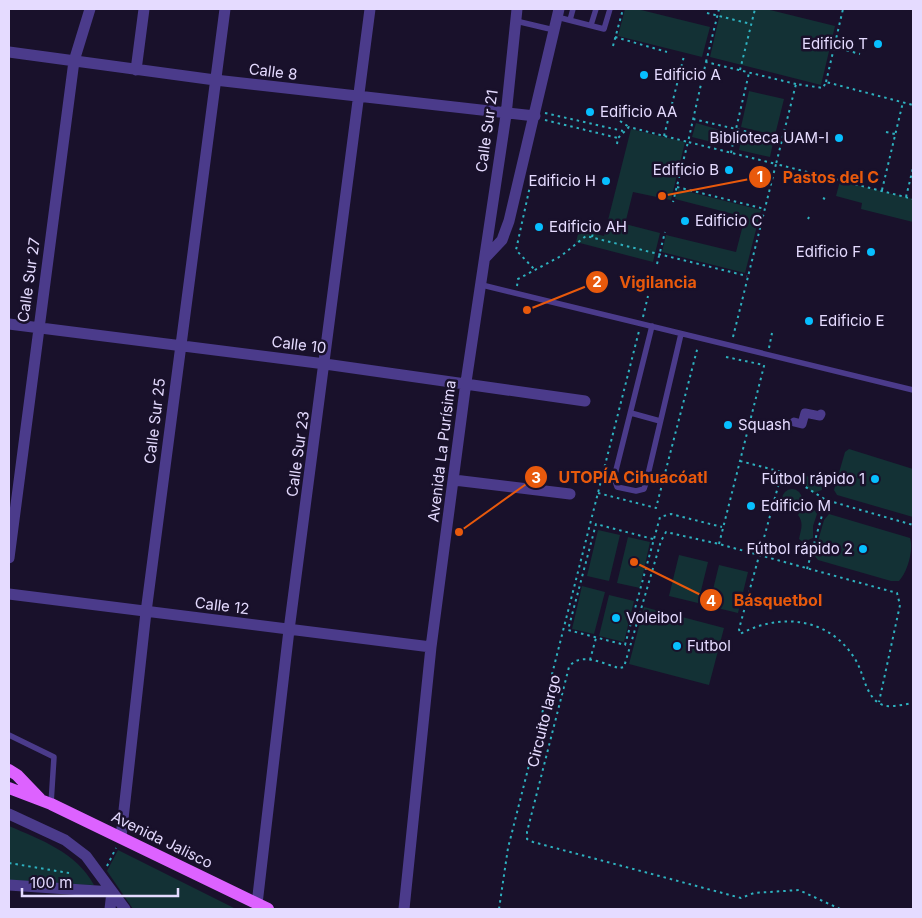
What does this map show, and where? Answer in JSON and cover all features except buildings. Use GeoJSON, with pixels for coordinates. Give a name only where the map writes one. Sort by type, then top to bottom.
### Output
{"type":"FeatureCollection","features":[{"type":"Feature","properties":{"kind":"main road"},"geometry":{"type":"LineString","coordinates":[[9,770],[18,775],[46,802]]}},
{"type":"Feature","properties":{"kind":"main road"},"geometry":{"type":"LineString","coordinates":[[9,788],[46,802]]}},
{"type":"Feature","properties":{"kind":"main road","name":"Avenida Jalisco"},"geometry":{"type":"LineString","coordinates":[[46,802],[262,906]]}},
{"type":"Feature","properties":{"kind":"street","name":"Calle Sur 27"},"geometry":{"type":"LineString","coordinates":[[9,558],[74,60],[90,9]]}},
{"type":"Feature","properties":{"kind":"street"},"geometry":{"type":"LineString","coordinates":[[136,70],[144,9]]}},
{"type":"Feature","properties":{"kind":"street","name":"Calle Sur 25"},"geometry":{"type":"LineString","coordinates":[[121,838],[146,612],[225,9]]}},
{"type":"Feature","properties":{"kind":"street","name":"Calle Sur 23"},"geometry":{"type":"LineString","coordinates":[[262,906],[289,630],[370,9]]}},
{"type":"Feature","properties":{"kind":"street","name":"Calle Sur 21"},"geometry":{"type":"LineString","coordinates":[[485,258],[506,115],[517,9]]}},
{"type":"Feature","properties":{"kind":"street"},"geometry":{"type":"LineString","coordinates":[[485,258],[502,240],[509,221],[558,13]]}},
{"type":"Feature","properties":{"kind":"street","name":"Calle 8"},"geometry":{"type":"LineString","coordinates":[[9,52],[215,80],[506,115],[534,116]]}},
{"type":"Feature","properties":{"kind":"street","name":"Avenida La Purísima"},"geometry":{"type":"LineString","coordinates":[[404,909],[431,648],[466,382],[485,258]]}},
{"type":"Feature","properties":{"kind":"street","name":"Calle 10"},"geometry":{"type":"LineString","coordinates":[[9,324],[466,382],[585,401]]}},
{"type":"Feature","properties":{"kind":"street"},"geometry":{"type":"LineString","coordinates":[[794,422],[802,424],[805,413],[820,416],[821,414]]}},
{"type":"Feature","properties":{"kind":"street"},"geometry":{"type":"LineString","coordinates":[[454,480],[570,494]]}},
{"type":"Feature","properties":{"kind":"street","name":"Calle 12"},"geometry":{"type":"LineString","coordinates":[[9,594],[431,648]]}},
{"type":"Feature","properties":{"kind":"street"},"geometry":{"type":"LineString","coordinates":[[9,814],[65,840],[86,856],[124,909]]}},
{"type":"Feature","properties":{"kind":"street"},"geometry":{"type":"LineString","coordinates":[[9,885],[112,892]]}},
{"type":"Feature","properties":{"kind":"street"},"geometry":{"type":"LineString","coordinates":[[110,909],[112,892]]}},
{"type":"Feature","properties":{"kind":"lane"},"geometry":{"type":"LineString","coordinates":[[570,20],[573,9]]}},
{"type":"Feature","properties":{"kind":"lane"},"geometry":{"type":"LineString","coordinates":[[591,25],[596,9]]}},
{"type":"Feature","properties":{"kind":"lane"},"geometry":{"type":"LineString","coordinates":[[558,13],[570,20],[604,29],[610,9]]}},
{"type":"Feature","properties":{"kind":"lane"},"geometry":{"type":"LineString","coordinates":[[516,21],[554,30]]}},
{"type":"Feature","properties":{"kind":"lane"},"geometry":{"type":"LineString","coordinates":[[482,284],[913,390]]}},
{"type":"Feature","properties":{"kind":"lane"},"geometry":{"type":"LineString","coordinates":[[652,326],[615,474],[614,481],[617,487],[636,491],[644,489],[681,334]]}},
{"type":"Feature","properties":{"kind":"lane"},"geometry":{"type":"LineString","coordinates":[[631,413],[660,420]]}},
{"type":"Feature","properties":{"kind":"lane"},"geometry":{"type":"LineString","coordinates":[[9,735],[54,757],[46,802]]}},
{"type":"Feature","properties":{"kind":"path"},"geometry":{"type":"LineString","coordinates":[[613,46],[623,9]]}},
{"type":"Feature","properties":{"kind":"path"},"geometry":{"type":"LineString","coordinates":[[672,202],[720,9]]}},
{"type":"Feature","properties":{"kind":"path"},"geometry":{"type":"LineString","coordinates":[[740,70],[755,9]]}},
{"type":"Feature","properties":{"kind":"path"},"geometry":{"type":"LineString","coordinates":[[706,62],[796,84],[823,88],[843,9]]}},
{"type":"Feature","properties":{"kind":"path"},"geometry":{"type":"LineString","coordinates":[[708,14],[751,24]]}},
{"type":"Feature","properties":{"kind":"path"},"geometry":{"type":"LineString","coordinates":[[616,37],[667,52]]}},
{"type":"Feature","properties":{"kind":"path"},"geometry":{"type":"LineString","coordinates":[[834,47],[860,54]]}},
{"type":"Feature","properties":{"kind":"path"},"geometry":{"type":"LineString","coordinates":[[664,136],[684,56]]}},
{"type":"Feature","properties":{"kind":"path"},"geometry":{"type":"LineString","coordinates":[[731,153],[749,72]]}},
{"type":"Feature","properties":{"kind":"path"},"geometry":{"type":"LineString","coordinates":[[826,82],[913,105]]}},
{"type":"Feature","properties":{"kind":"path"},"geometry":{"type":"LineString","coordinates":[[737,324],[796,84]]}},
{"type":"Feature","properties":{"kind":"path"},"geometry":{"type":"LineString","coordinates":[[882,191],[903,102]]}},
{"type":"Feature","properties":{"kind":"path"},"geometry":{"type":"LineString","coordinates":[[534,116],[541,112],[624,132]]}},
{"type":"Feature","properties":{"kind":"path"},"geometry":{"type":"LineString","coordinates":[[534,116],[618,138]]}},
{"type":"Feature","properties":{"kind":"path"},"geometry":{"type":"LineString","coordinates":[[693,119],[782,141]]}},
{"type":"Feature","properties":{"kind":"path"},"geometry":{"type":"LineString","coordinates":[[620,121],[629,127],[913,198]]}},
{"type":"Feature","properties":{"kind":"path"},"geometry":{"type":"LineString","coordinates":[[617,144],[618,138],[629,127]]}},
{"type":"Feature","properties":{"kind":"path"},"geometry":{"type":"LineString","coordinates":[[886,132],[895,134]]}},
{"type":"Feature","properties":{"kind":"path"},"geometry":{"type":"LineString","coordinates":[[906,197],[912,180],[913,168]]}},
{"type":"Feature","properties":{"kind":"path"},"geometry":{"type":"LineString","coordinates":[[532,177],[516,250],[536,270]]}},
{"type":"Feature","properties":{"kind":"path"},"geometry":{"type":"LineString","coordinates":[[676,186],[765,209]]}},
{"type":"Feature","properties":{"kind":"path"},"geometry":{"type":"LineString","coordinates":[[592,236],[594,230]]}},
{"type":"Feature","properties":{"kind":"path"},"geometry":{"type":"LineString","coordinates":[[657,264],[665,232]]}},
{"type":"Feature","properties":{"kind":"path"},"geometry":{"type":"LineString","coordinates":[[518,279],[561,256],[586,236],[747,276]]}},
{"type":"Feature","properties":{"kind":"path"},"geometry":{"type":"LineString","coordinates":[[499,909],[508,848],[648,296]]}},
{"type":"Feature","properties":{"kind":"path"},"geometry":{"type":"LineString","coordinates":[[767,355],[772,333]]}},
{"type":"Feature","properties":{"kind":"path"},"geometry":{"type":"LineString","coordinates":[[598,493],[656,508],[700,338]]}},
{"type":"Feature","properties":{"kind":"path"},"geometry":{"type":"LineString","coordinates":[[718,544],[748,434],[764,365],[726,357]]}},
{"type":"Feature","properties":{"kind":"path"},"geometry":{"type":"LineString","coordinates":[[740,461],[782,472],[826,500],[913,525]]}},
{"type":"Feature","properties":{"kind":"path"},"geometry":{"type":"LineString","coordinates":[[782,472],[739,628],[740,634],[757,625],[778,622],[798,622],[816,625],[834,634],[856,660],[869,694],[886,706],[913,703]]}},
{"type":"Feature","properties":{"kind":"path"},"geometry":{"type":"LineString","coordinates":[[807,569],[826,500]]}},
{"type":"Feature","properties":{"kind":"path"},"geometry":{"type":"LineString","coordinates":[[653,539],[596,524],[568,630],[625,646],[660,517],[663,514],[671,514],[722,527]]}},
{"type":"Feature","properties":{"kind":"path"},"geometry":{"type":"LineString","coordinates":[[596,638],[590,660],[619,668],[624,667],[661,541],[666,532],[718,544],[897,593],[900,605],[879,702]]}},
{"type":"Feature","properties":{"kind":"path","name":"Circuito largo"},"geometry":{"type":"LineString","coordinates":[[590,660],[582,658],[573,661],[569,667],[527,839],[741,898],[754,893],[799,890],[840,909]]}},
{"type":"Feature","properties":{"kind":"path"},"geometry":{"type":"LineString","coordinates":[[102,877],[121,838]]}},
{"type":"Feature","properties":{"kind":"path"},"geometry":{"type":"LineString","coordinates":[[9,864],[69,873]]}},
{"type":"Feature","properties":{"kind":"green space"},"geometry":{"type":"Polygon","coordinates":[[[625,9],[637,9],[710,27],[702,57],[618,36],[625,9]]]}},
{"type":"Feature","properties":{"kind":"green space"},"geometry":{"type":"Polygon","coordinates":[[[721,9],[766,9],[835,26],[821,85],[710,57],[721,9]]]}},
{"type":"Feature","properties":{"kind":"green space"},"geometry":{"type":"Polygon","coordinates":[[[749,91],[784,99],[775,135],[741,127],[749,91]]]}},
{"type":"Feature","properties":{"kind":"green space"},"geometry":{"type":"Polygon","coordinates":[[[696,123],[727,132],[723,145],[692,137],[696,123]]]}},
{"type":"Feature","properties":{"kind":"green space"},"geometry":{"type":"Polygon","coordinates":[[[631,129],[685,142],[671,200],[633,192],[625,224],[660,233],[653,262],[576,242],[579,230],[604,236],[631,129]]]}},
{"type":"Feature","properties":{"kind":"green space"},"geometry":{"type":"Polygon","coordinates":[[[742,135],[773,143],[770,157],[739,150],[742,135]]]}},
{"type":"Feature","properties":{"kind":"green space"},"geometry":{"type":"Polygon","coordinates":[[[840,181],[913,199],[913,222],[861,209],[862,203],[836,196],[840,181]]]}},
{"type":"Feature","properties":{"kind":"green space"},"geometry":{"type":"Polygon","coordinates":[[[678,189],[761,210],[745,273],[662,252],[666,235],[736,252],[745,217],[675,199],[678,189]]]}},
{"type":"Feature","properties":{"kind":"green space","name":"Fútbol rápido 1"},"geometry":{"type":"Polygon","coordinates":[[[849,449],[913,469],[913,517],[837,495],[834,490],[845,452],[849,449]]]}},
{"type":"Feature","properties":{"kind":"green space"},"geometry":{"type":"Polygon","coordinates":[[[799,474],[817,479],[821,483],[822,490],[813,493],[802,482],[798,481],[799,474]]]}},
{"type":"Feature","properties":{"kind":"green space"},"geometry":{"type":"Polygon","coordinates":[[[788,489],[796,489],[802,495],[802,503],[796,509],[788,509],[782,503],[782,495],[788,489]]]}},
{"type":"Feature","properties":{"kind":"green space"},"geometry":{"type":"Polygon","coordinates":[[[804,505],[811,505],[817,514],[813,526],[813,538],[803,542],[799,539],[801,523],[798,515],[804,505]]]}},
{"type":"Feature","properties":{"kind":"green space","name":"Fútbol rápido 2"},"geometry":{"type":"Polygon","coordinates":[[[829,514],[910,538],[909,561],[905,573],[899,581],[891,581],[818,560],[814,555],[824,520],[829,514]]]}},
{"type":"Feature","properties":{"kind":"green space"},"geometry":{"type":"Polygon","coordinates":[[[598,530],[620,535],[609,581],[587,576],[598,530]]]}},
{"type":"Feature","properties":{"kind":"green space"},"geometry":{"type":"Polygon","coordinates":[[[628,537],[650,542],[640,588],[617,583],[628,537]]]}},
{"type":"Feature","properties":{"kind":"green space"},"geometry":{"type":"Polygon","coordinates":[[[679,555],[708,562],[698,603],[669,596],[679,555]]]}},
{"type":"Feature","properties":{"kind":"green space"},"geometry":{"type":"Polygon","coordinates":[[[719,565],[748,572],[738,613],[709,606],[719,565]]]}},
{"type":"Feature","properties":{"kind":"green space"},"geometry":{"type":"Polygon","coordinates":[[[582,586],[605,592],[594,634],[572,629],[582,586]]]}},
{"type":"Feature","properties":{"kind":"green space","name":"Voleibol"},"geometry":{"type":"Polygon","coordinates":[[[609,595],[634,601],[624,642],[599,636],[609,595]]]}},
{"type":"Feature","properties":{"kind":"green space","name":"Futbol"},"geometry":{"type":"Polygon","coordinates":[[[644,607],[724,628],[709,685],[629,664],[644,607]]]}},
{"type":"Feature","properties":{"kind":"green space"},"geometry":{"type":"Polygon","coordinates":[[[9,826],[57,848],[78,864],[94,885],[9,883],[9,826]]]}},
{"type":"Feature","properties":{"kind":"green space"},"geometry":{"type":"Polygon","coordinates":[[[118,850],[236,909],[133,909],[107,871],[118,850]]]}},
{"type":"Feature","properties":{"kind":"place","name":"Edificio T"},"geometry":{"type":"Point","coordinates":[878,44]}},
{"type":"Feature","properties":{"kind":"place","name":"Edificio A"},"geometry":{"type":"Point","coordinates":[644,75]}},
{"type":"Feature","properties":{"kind":"place","name":"Edificio AA"},"geometry":{"type":"Point","coordinates":[590,112]}},
{"type":"Feature","properties":{"kind":"place","name":"Biblioteca UAM-I"},"geometry":{"type":"Point","coordinates":[839,138]}},
{"type":"Feature","properties":{"kind":"place","name":"Edificio B"},"geometry":{"type":"Point","coordinates":[729,170]}},
{"type":"Feature","properties":{"kind":"place","name":"Edificio H"},"geometry":{"type":"Point","coordinates":[606,181]}},
{"type":"Feature","properties":{"kind":"place","name":"Pastos del C"},"geometry":{"type":"Point","coordinates":[662,196]}},
{"type":"Feature","properties":{"kind":"place","name":"Edificio C"},"geometry":{"type":"Point","coordinates":[685,221]}},
{"type":"Feature","properties":{"kind":"place","name":"Edificio AH"},"geometry":{"type":"Point","coordinates":[539,227]}},
{"type":"Feature","properties":{"kind":"place","name":"Edificio F"},"geometry":{"type":"Point","coordinates":[871,252]}},
{"type":"Feature","properties":{"kind":"place","name":"Vigilancia"},"geometry":{"type":"Point","coordinates":[527,310]}},
{"type":"Feature","properties":{"kind":"place","name":"Edificio E"},"geometry":{"type":"Point","coordinates":[809,321]}},
{"type":"Feature","properties":{"kind":"place","name":"Squash"},"geometry":{"type":"Point","coordinates":[728,425]}},
{"type":"Feature","properties":{"kind":"place","name":"Fútbol rápido 1"},"geometry":{"type":"Point","coordinates":[875,479]}},
{"type":"Feature","properties":{"kind":"place","name":"Edificio M"},"geometry":{"type":"Point","coordinates":[751,506]}},
{"type":"Feature","properties":{"kind":"place","name":"UTOPÍA Cihuacóatl"},"geometry":{"type":"Point","coordinates":[459,532]}},
{"type":"Feature","properties":{"kind":"place","name":"Fútbol rápido 2"},"geometry":{"type":"Point","coordinates":[863,549]}},
{"type":"Feature","properties":{"kind":"place","name":"Básquetbol"},"geometry":{"type":"Point","coordinates":[634,562]}},
{"type":"Feature","properties":{"kind":"place","name":"Voleibol"},"geometry":{"type":"Point","coordinates":[616,618]}},
{"type":"Feature","properties":{"kind":"place","name":"Futbol"},"geometry":{"type":"Point","coordinates":[677,646]}}]}
